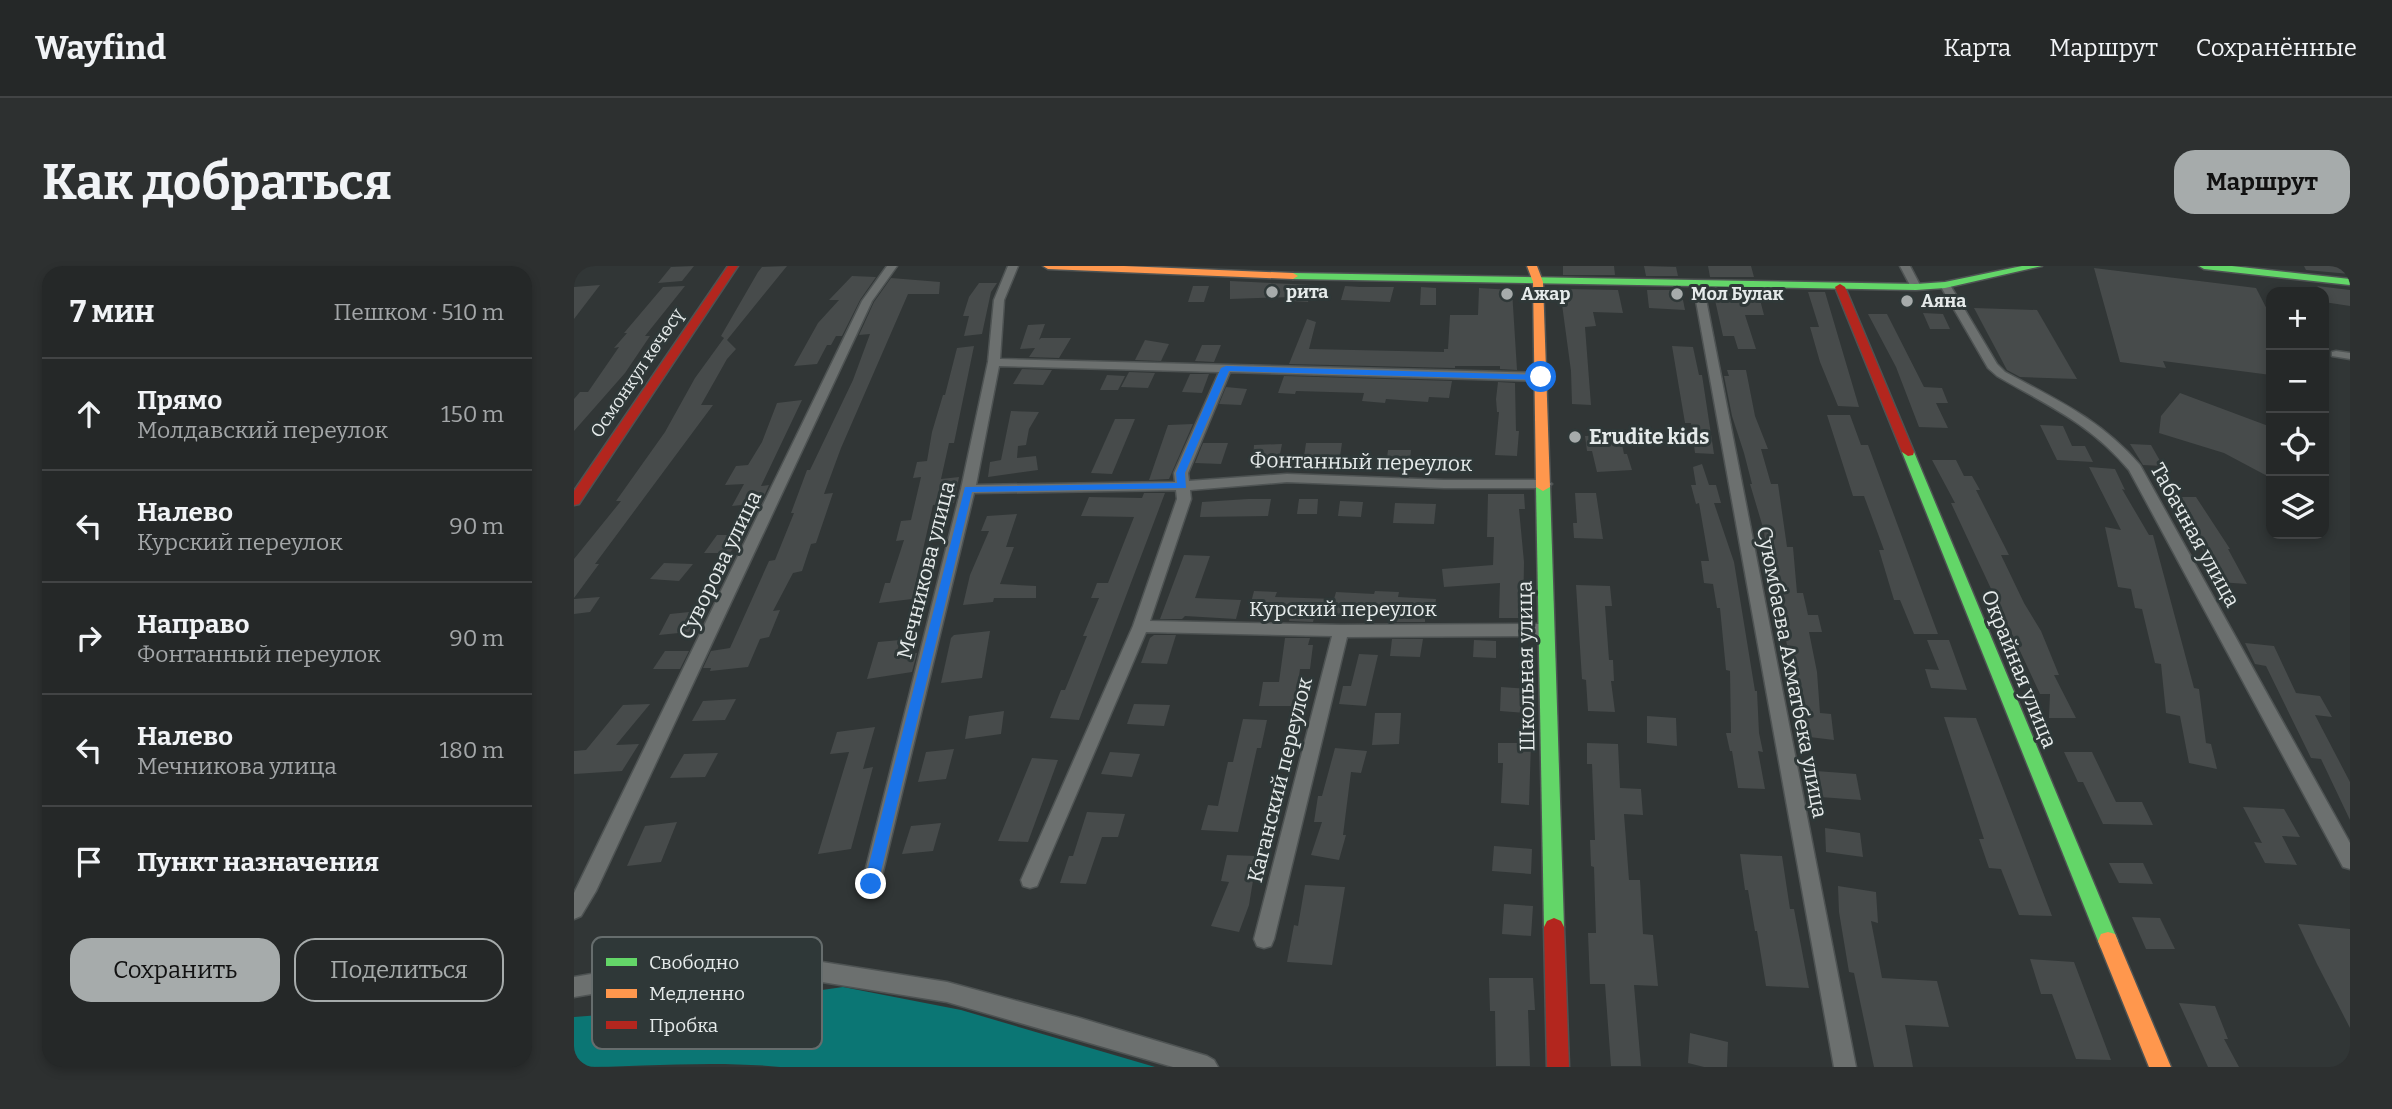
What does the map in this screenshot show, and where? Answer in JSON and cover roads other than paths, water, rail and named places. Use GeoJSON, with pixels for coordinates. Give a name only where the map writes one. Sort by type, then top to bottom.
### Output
{"type":"FeatureCollection","features":[{"type":"Feature","properties":{"kind":"street","name":"Осмонкул көчөсү"},"geometry":{"type":"LineString","coordinates":[[574,501],[733,266]]}},
{"type":"Feature","properties":{"kind":"street","name":"Суворова улица"},"geometry":{"type":"LineString","coordinates":[[574,911],[589,885],[867,301],[892,266]]}},
{"type":"Feature","properties":{"kind":"street","name":"Мечникова улица"},"geometry":{"type":"LineString","coordinates":[[871,884],[968,489],[994,362],[999,300],[1013,266]]}},
{"type":"Feature","properties":{"kind":"street"},"geometry":{"type":"LineString","coordinates":[[1048,266],[1240,275],[1840,287],[1945,285],[2037,266]]}},
{"type":"Feature","properties":{"kind":"street","name":"Школьная улица"},"geometry":{"type":"LineString","coordinates":[[1532,266],[1538,282],[1545,484],[1545,629],[1558,1067]]}},
{"type":"Feature","properties":{"kind":"street"},"geometry":{"type":"LineString","coordinates":[[1905,266],[1916,287]]}},
{"type":"Feature","properties":{"kind":"street"},"geometry":{"type":"LineString","coordinates":[[2206,266],[2287,270],[2350,282]]}},
{"type":"Feature","properties":{"kind":"street","name":"Суюмбаева Ахматбека улица"},"geometry":{"type":"LineString","coordinates":[[1698,284],[1845,1067]]}},
{"type":"Feature","properties":{"kind":"street","name":"Табачная улица"},"geometry":{"type":"LineString","coordinates":[[1945,285],[1992,366],[2001,374],[2068,408],[2094,425],[2118,447],[2135,468],[2350,861]]}},
{"type":"Feature","properties":{"kind":"street","name":"Окрайная улица"},"geometry":{"type":"LineString","coordinates":[[1840,287],[2160,1067]]}},
{"type":"Feature","properties":{"kind":"street"},"geometry":{"type":"LineString","coordinates":[[2336,354],[2350,356]]}},
{"type":"Feature","properties":{"kind":"street"},"geometry":{"type":"LineString","coordinates":[[994,362],[1541,377]]}},
{"type":"Feature","properties":{"kind":"street"},"geometry":{"type":"LineString","coordinates":[[1030,880],[1141,626],[1184,499],[1181,473],[1226,368]]}},
{"type":"Feature","properties":{"kind":"street","name":"Фонтанный переулок"},"geometry":{"type":"LineString","coordinates":[[968,489],[1182,486],[1287,478],[1444,484],[1545,484]]}},
{"type":"Feature","properties":{"kind":"street","name":"Курский переулок"},"geometry":{"type":"LineString","coordinates":[[1141,626],[1341,631],[1545,629]]}},
{"type":"Feature","properties":{"kind":"street","name":"Каганский переулок"},"geometry":{"type":"LineString","coordinates":[[1264,939],[1341,631]]}},
{"type":"Feature","properties":{"kind":"street"},"geometry":{"type":"LineString","coordinates":[[822,972],[947,992],[1080,1028],[1207,1067]]}},
{"type":"Feature","properties":{"kind":"street"},"geometry":{"type":"LineString","coordinates":[[574,987],[592,984]]}},
{"type":"Feature","properties":{"kind":"water"},"geometry":{"type":"Polygon","coordinates":[[[843,987],[961,1010],[1155,1067],[780,1067],[703,1064],[574,1067],[574,1017],[592,1016],[592,1049],[822,1049],[822,990],[843,987]]]}},
{"type":"Feature","properties":{"kind":"place","name":"рита"},"geometry":{"type":"Point","coordinates":[1272,292]}},
{"type":"Feature","properties":{"kind":"place","name":"Ажар"},"geometry":{"type":"Point","coordinates":[1507,294]}},
{"type":"Feature","properties":{"kind":"place","name":"Мол Булак"},"geometry":{"type":"Point","coordinates":[1677,294]}},
{"type":"Feature","properties":{"kind":"place","name":"Аяна"},"geometry":{"type":"Point","coordinates":[1907,301]}},
{"type":"Feature","properties":{"kind":"place","name":"Erudite kids"},"geometry":{"type":"Point","coordinates":[1575,437]}}]}
